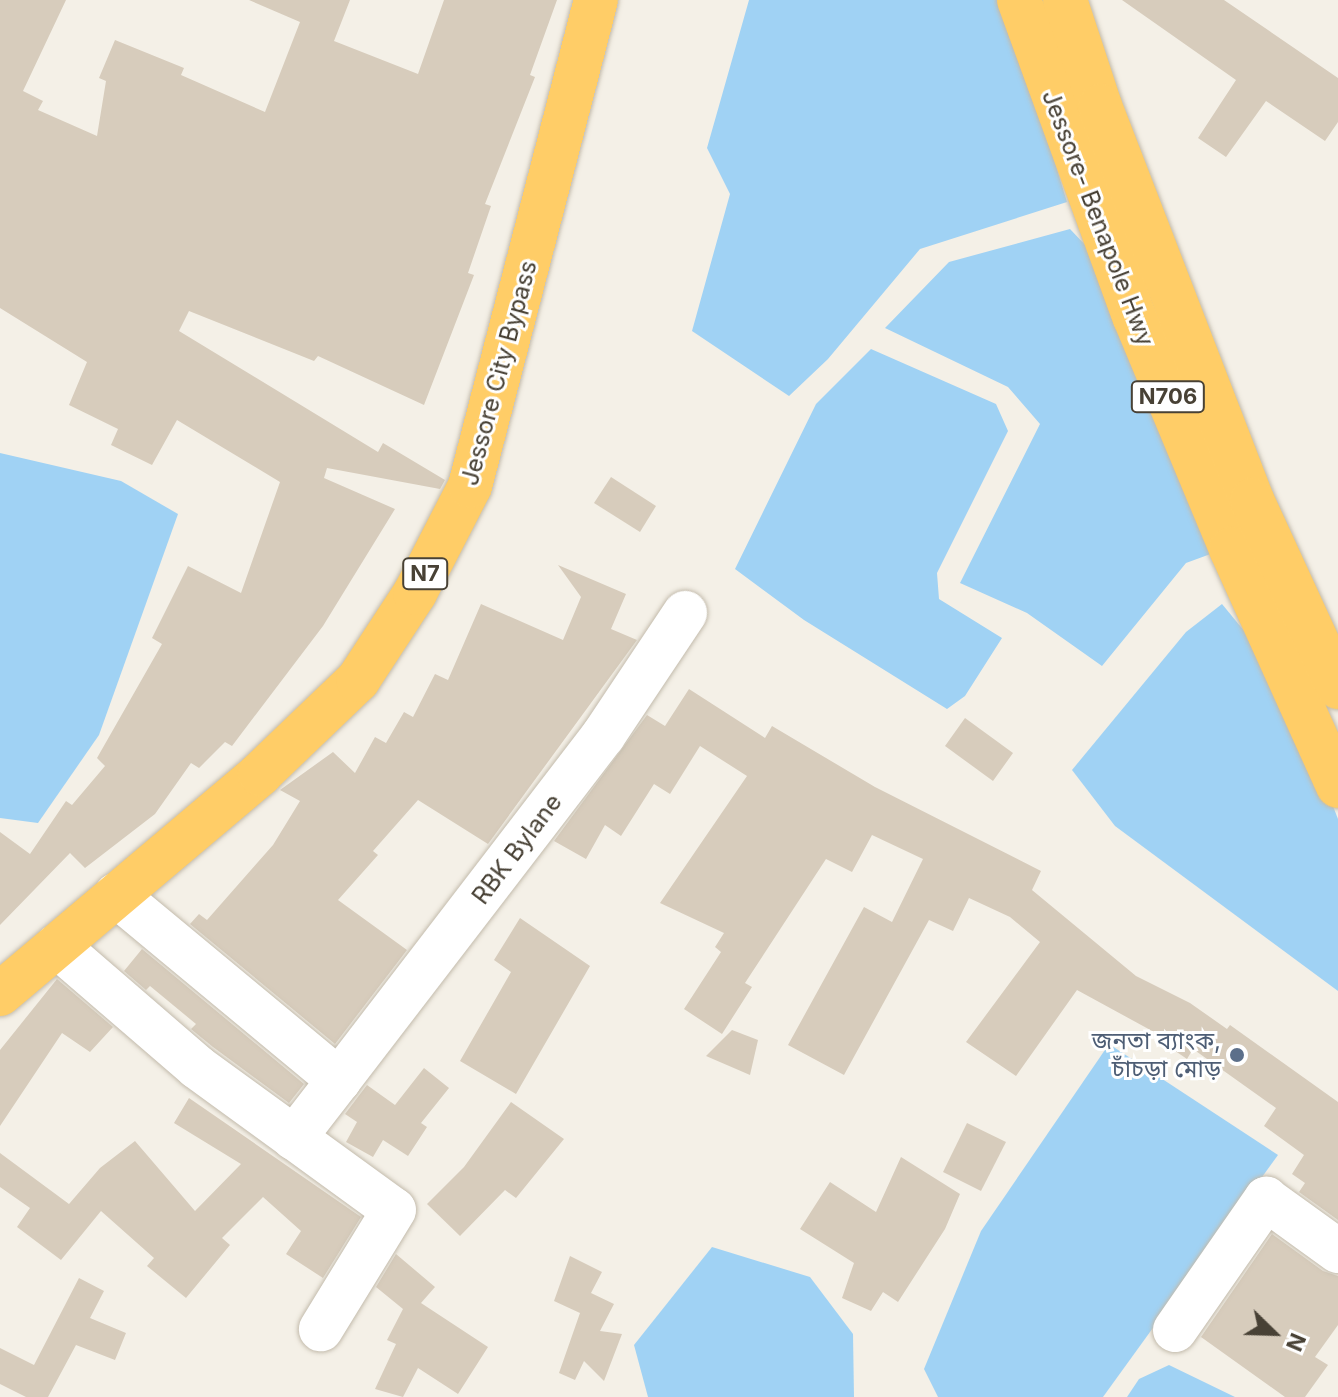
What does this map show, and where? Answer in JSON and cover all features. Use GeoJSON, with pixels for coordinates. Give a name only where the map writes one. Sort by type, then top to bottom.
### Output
{"type":"FeatureCollection","features":[{"type":"Feature","properties":{"kind":"highway","name":"Jessore City Bypass"},"geometry":{"type":"LineString","coordinates":[[0,994],[260,774],[358,680],[415,593],[470,486],[596,0]]}},
{"type":"Feature","properties":{"kind":"highway","name":"Jessore- Benapole Hwy"},"geometry":{"type":"LineString","coordinates":[[1019,0],[1141,333],[1231,549],[1338,786]]}},
{"type":"Feature","properties":{"kind":"highway","name":"Jessore- Benapole Hwy"},"geometry":{"type":"LineString","coordinates":[[1065,0],[1100,106],[1252,500],[1338,687]]}},
{"type":"Feature","properties":{"kind":"street","name":"RBK Bylane"},"geometry":{"type":"LineString","coordinates":[[294,1138],[603,736],[685,613]]}},
{"type":"Feature","properties":{"kind":"street"},"geometry":{"type":"LineString","coordinates":[[116,895],[339,1080]]}},
{"type":"Feature","properties":{"kind":"street"},"geometry":{"type":"LineString","coordinates":[[57,946],[197,1067],[394,1210],[321,1329]]}},
{"type":"Feature","properties":{"kind":"street"},"geometry":{"type":"LineString","coordinates":[[1175,1330],[1266,1199],[1338,1251]]}},
{"type":"Feature","properties":{"kind":"water"},"geometry":{"type":"Polygon","coordinates":[[[749,0],[1005,0],[1067,202],[920,249],[828,359],[789,396],[692,331],[730,194],[707,148],[749,0]]]}},
{"type":"Feature","properties":{"kind":"water"},"geometry":{"type":"Polygon","coordinates":[[[1070,229],[1090,250],[1216,552],[1186,563],[1102,666],[1027,613],[960,583],[1040,424],[1008,387],[885,328],[949,262],[1070,229]]]}},
{"type":"Feature","properties":{"kind":"water"},"geometry":{"type":"Polygon","coordinates":[[[871,349],[996,404],[1008,431],[937,573],[939,599],[1002,638],[965,696],[947,709],[804,620],[735,569],[816,404],[871,349]]]}},
{"type":"Feature","properties":{"kind":"water"},"geometry":{"type":"Polygon","coordinates":[[[0,453],[121,481],[178,514],[99,735],[38,823],[0,818],[0,453]]]}},
{"type":"Feature","properties":{"kind":"water"},"geometry":{"type":"Polygon","coordinates":[[[1222,604],[1283,678],[1338,819],[1338,991],[1115,826],[1072,770],[1186,632],[1222,604]]]}},
{"type":"Feature","properties":{"kind":"water"},"geometry":{"type":"Polygon","coordinates":[[[1109,1044],[1278,1155],[1103,1397],[938,1397],[924,1369],[981,1231],[1109,1044]]]}},
{"type":"Feature","properties":{"kind":"water"},"geometry":{"type":"Polygon","coordinates":[[[712,1247],[810,1277],[853,1334],[854,1397],[648,1397],[634,1345],[712,1247]]]}},
{"type":"Feature","properties":{"kind":"water"},"geometry":{"type":"Polygon","coordinates":[[[1169,1365],[1235,1397],[1127,1397],[1139,1379],[1169,1365]]]}},
{"type":"Feature","properties":{"kind":"building"},"geometry":{"type":"Polygon","coordinates":[[[0,0],[66,0],[23,91],[43,101],[38,110],[97,136],[106,81],[99,78],[115,40],[184,68],[181,75],[265,112],[300,22],[249,0],[350,0],[334,41],[418,74],[444,0],[557,0],[530,75],[535,77],[485,204],[491,206],[468,273],[474,275],[424,405],[318,356],[314,361],[189,311],[179,331],[378,452],[383,443],[445,480],[440,489],[327,468],[324,478],[395,509],[323,626],[232,746],[225,742],[199,768],[191,763],[155,814],[85,868],[70,853],[0,925],[0,832],[30,854],[66,801],[72,805],[105,766],[97,758],[162,644],[152,638],[188,566],[241,593],[280,482],[177,420],[152,465],[111,445],[118,429],[69,405],[87,362],[0,308],[0,0]]]}},
{"type":"Feature","properties":{"kind":"building"},"geometry":{"type":"Polygon","coordinates":[[[1122,0],[1224,0],[1338,78],[1338,122],[1325,141],[1266,101],[1226,157],[1198,138],[1236,80],[1122,0]]]}},
{"type":"Feature","properties":{"kind":"building"},"geometry":{"type":"Polygon","coordinates":[[[611,477],[656,506],[640,532],[594,503],[611,477]]]}},
{"type":"Feature","properties":{"kind":"building"},"geometry":{"type":"Polygon","coordinates":[[[558,565],[626,594],[611,629],[637,640],[488,844],[418,800],[373,851],[378,855],[338,900],[407,950],[335,1044],[190,924],[199,914],[207,920],[273,845],[300,801],[280,790],[333,752],[355,773],[375,737],[386,743],[404,712],[413,717],[435,674],[448,680],[481,604],[563,640],[581,597],[558,565]]]}},
{"type":"Feature","properties":{"kind":"building"},"geometry":{"type":"Polygon","coordinates":[[[689,689],[765,738],[772,726],[875,787],[1041,871],[1032,890],[1136,976],[1190,1003],[1227,1029],[1230,1025],[1338,1102],[1338,1220],[1299,1192],[1305,1183],[1292,1174],[1304,1155],[1264,1126],[1276,1108],[1193,1049],[1187,1059],[1162,1042],[1165,1038],[1077,990],[1016,1076],[966,1042],[1040,942],[1010,917],[969,898],[953,931],[929,920],[844,1075],[788,1045],[864,907],[892,922],[923,859],[872,835],[852,872],[826,859],[745,983],[752,987],[722,1034],[684,1009],[721,952],[715,947],[724,933],[660,903],[747,776],[700,746],[670,794],[654,784],[621,836],[605,825],[586,859],[554,841],[647,715],[665,726],[689,689]]]}},
{"type":"Feature","properties":{"kind":"building"},"geometry":{"type":"Polygon","coordinates":[[[965,718],[1013,753],[993,781],[945,746],[965,718]]]}},
{"type":"Feature","properties":{"kind":"building"},"geometry":{"type":"Polygon","coordinates":[[[520,918],[590,966],[516,1094],[460,1061],[511,972],[494,960],[520,918]]]}},
{"type":"Feature","properties":{"kind":"building"},"geometry":{"type":"Polygon","coordinates":[[[142,949],[304,1084],[289,1103],[191,1029],[196,1024],[150,986],[146,990],[124,971],[142,949]]]}},
{"type":"Feature","properties":{"kind":"building"},"geometry":{"type":"Polygon","coordinates":[[[57,979],[113,1027],[90,1052],[62,1033],[0,1126],[0,1050],[57,979]]]}},
{"type":"Feature","properties":{"kind":"building"},"geometry":{"type":"Polygon","coordinates":[[[732,1030],[758,1040],[750,1075],[706,1056],[732,1030]]]}},
{"type":"Feature","properties":{"kind":"building"},"geometry":{"type":"Polygon","coordinates":[[[424,1068],[449,1088],[421,1123],[427,1127],[408,1156],[383,1140],[373,1157],[346,1142],[357,1122],[345,1114],[367,1085],[395,1105],[424,1068]]]}},
{"type":"Feature","properties":{"kind":"building"},"geometry":{"type":"Polygon","coordinates":[[[189,1098],[361,1217],[323,1278],[286,1254],[301,1231],[263,1197],[222,1238],[230,1245],[186,1298],[147,1266],[154,1258],[101,1211],[61,1260],[17,1227],[30,1208],[0,1187],[0,1153],[69,1204],[100,1168],[135,1141],[195,1211],[241,1164],[174,1123],[189,1098]]]}},
{"type":"Feature","properties":{"kind":"building"},"geometry":{"type":"Polygon","coordinates":[[[511,1102],[564,1139],[516,1198],[505,1190],[460,1236],[427,1204],[464,1167],[511,1102]]]}},
{"type":"Feature","properties":{"kind":"building"},"geometry":{"type":"Polygon","coordinates":[[[967,1123],[1006,1142],[981,1191],[943,1172],[967,1123]]]}},
{"type":"Feature","properties":{"kind":"building"},"geometry":{"type":"Polygon","coordinates":[[[901,1157],[960,1194],[945,1229],[898,1302],[883,1292],[871,1311],[842,1298],[854,1263],[800,1229],[830,1182],[876,1212],[901,1157]]]}},
{"type":"Feature","properties":{"kind":"building"},"geometry":{"type":"Polygon","coordinates":[[[1272,1234],[1323,1271],[1338,1276],[1338,1325],[1315,1357],[1328,1365],[1305,1397],[1285,1397],[1201,1337],[1272,1234]]]}},
{"type":"Feature","properties":{"kind":"building"},"geometry":{"type":"Polygon","coordinates":[[[396,1254],[435,1287],[421,1303],[488,1347],[458,1394],[418,1368],[403,1397],[375,1389],[396,1344],[387,1340],[403,1309],[376,1287],[396,1254]]]}},
{"type":"Feature","properties":{"kind":"building"},"geometry":{"type":"Polygon","coordinates":[[[570,1256],[602,1272],[591,1293],[614,1304],[600,1331],[622,1334],[604,1381],[584,1361],[575,1380],[559,1373],[580,1313],[554,1301],[570,1256]]]}},
{"type":"Feature","properties":{"kind":"building"},"geometry":{"type":"Polygon","coordinates":[[[79,1278],[104,1291],[90,1318],[126,1333],[115,1360],[76,1345],[48,1397],[26,1397],[0,1384],[0,1348],[34,1365],[79,1278]]]}},
{"type":"Feature","properties":{"kind":"place","name":"জনতা ব্যাংক, চাঁচড়া মোড়"},"geometry":{"type":"Point","coordinates":[1237,1055]}}]}
